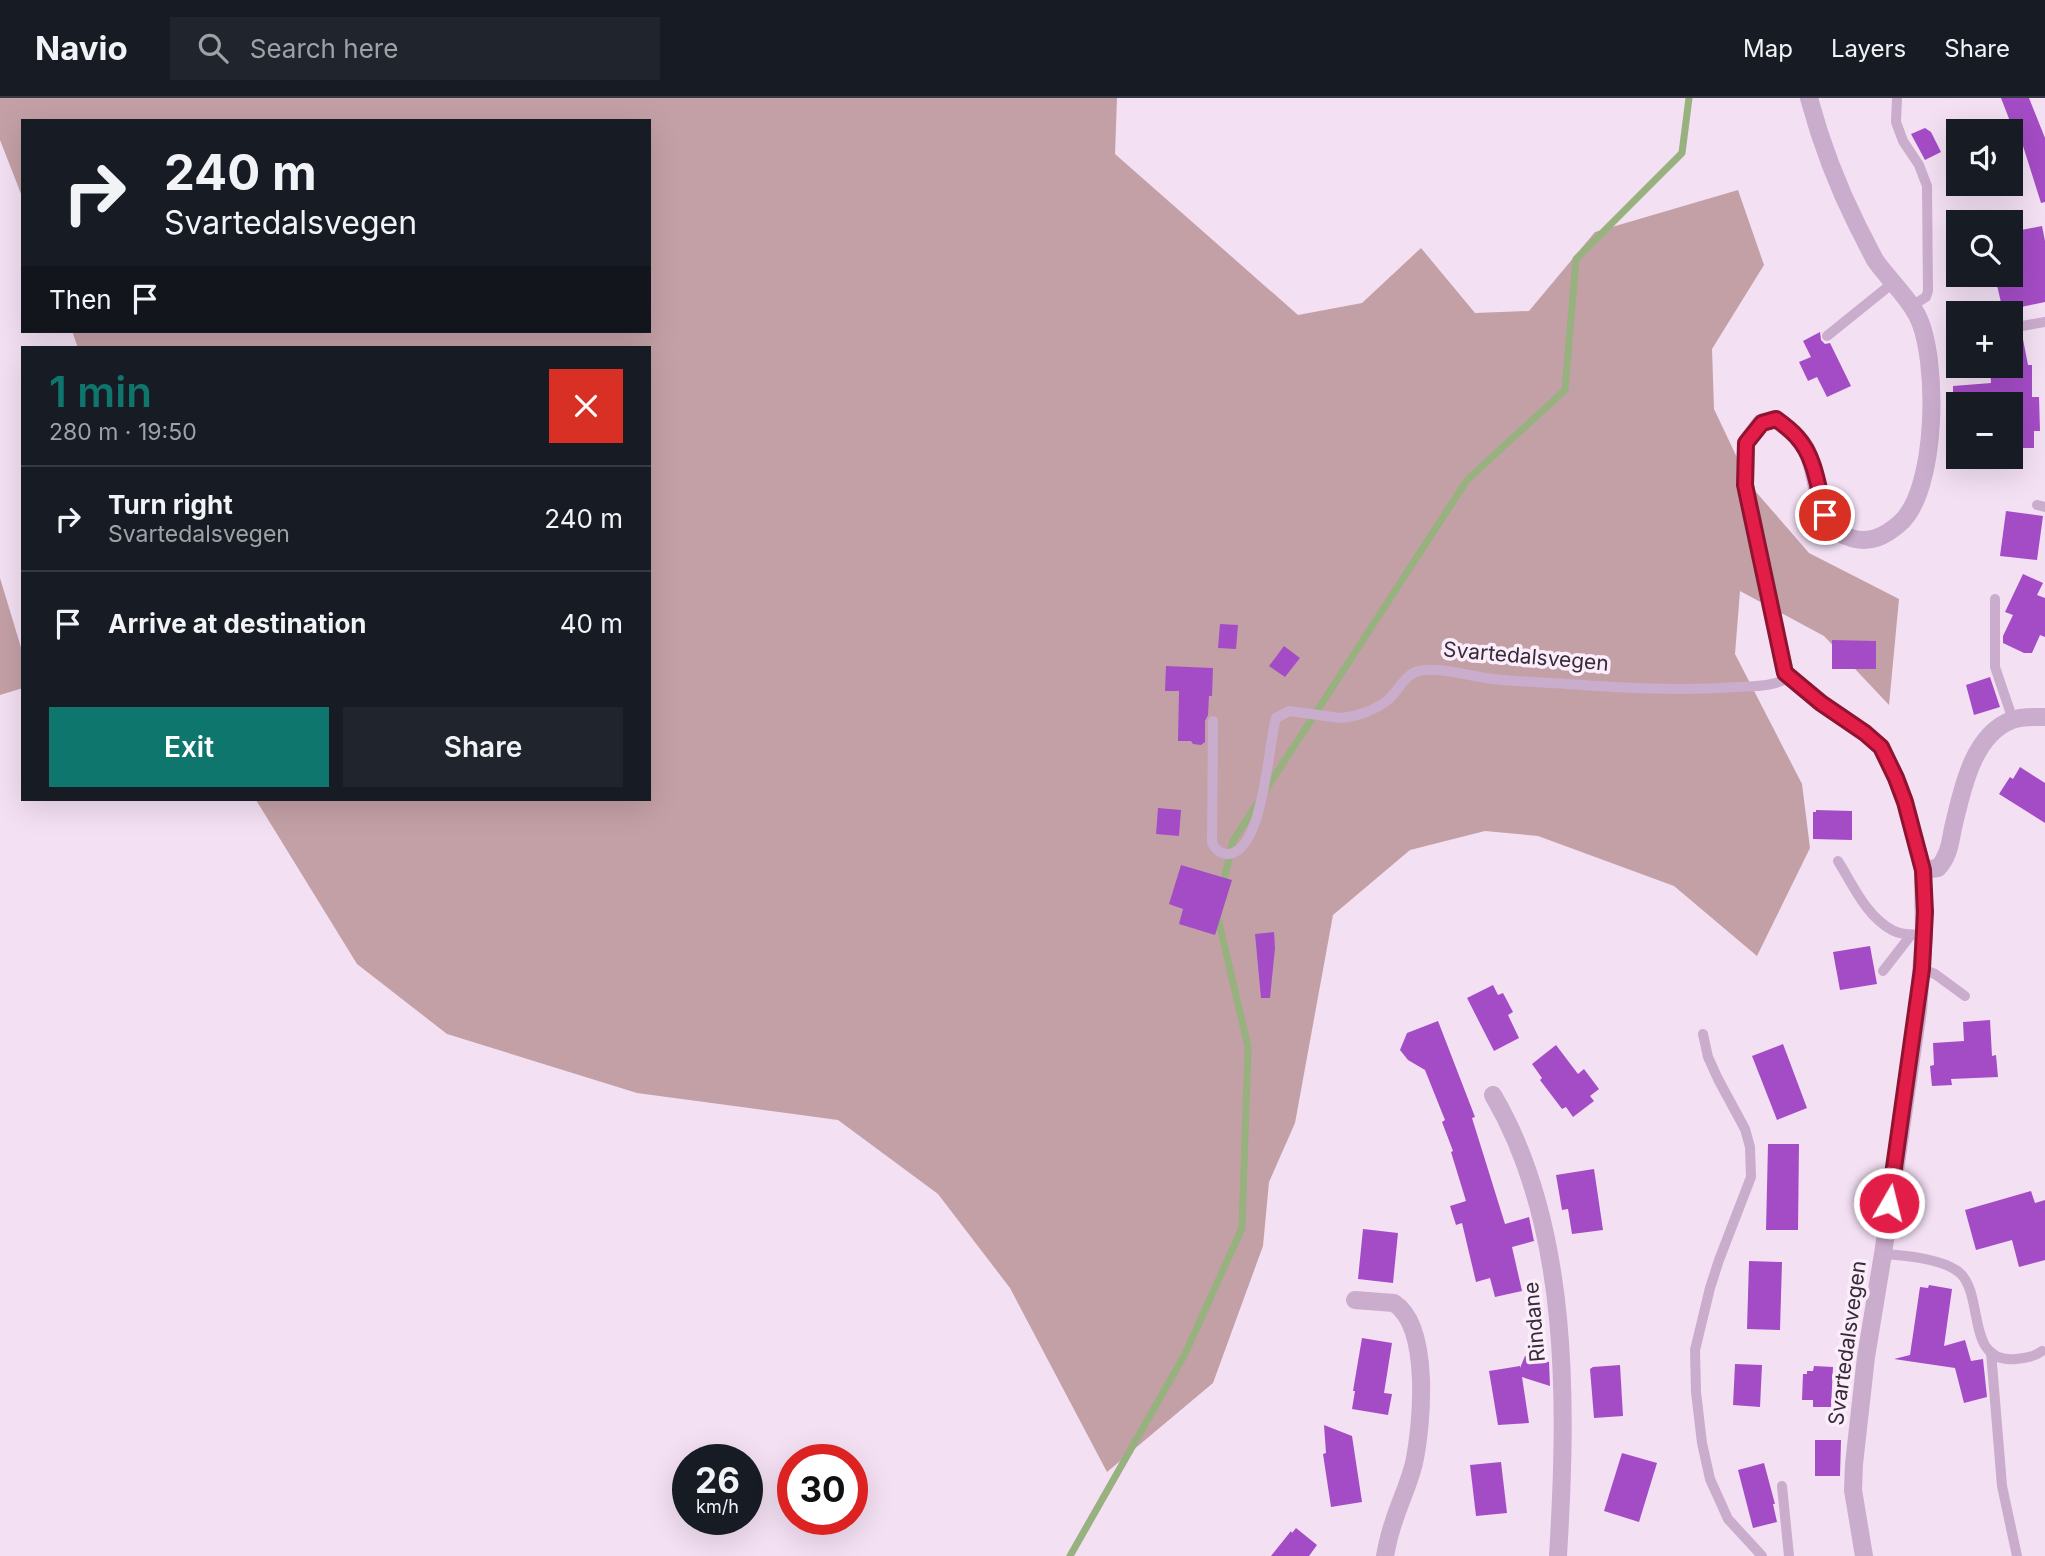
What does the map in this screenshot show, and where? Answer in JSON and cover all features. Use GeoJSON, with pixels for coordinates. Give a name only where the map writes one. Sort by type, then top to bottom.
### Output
{"type":"FeatureCollection","features":[{"type":"Feature","properties":{"kind":"street"},"geometry":{"type":"LineString","coordinates":[[1789,677],[1785,673],[1776,639],[1746,498],[1746,443],[1762,423],[1776,419],[1796,435],[1806,449],[1813,465],[1825,515],[1838,533],[1857,540],[1874,540],[1902,522],[1913,509],[1920,493],[1926,464],[1931,414],[1930,369],[1918,317],[1874,257],[1840,191],[1821,143],[1809,98]]}},
{"type":"Feature","properties":{"kind":"street","name":"Svartedalsvegen"},"geometry":{"type":"LineString","coordinates":[[1789,677],[1881,747],[1905,802],[1923,870],[1918,934],[1922,969],[1883,1254],[1866,1357],[1854,1464],[1853,1490],[1864,1556]]}},
{"type":"Feature","properties":{"kind":"street"},"geometry":{"type":"LineString","coordinates":[[1923,870],[1938,868],[1948,854],[1967,776],[1985,741],[1996,730],[2013,720],[2045,717]]}},
{"type":"Feature","properties":{"kind":"street","name":"Rindane"},"geometry":{"type":"LineString","coordinates":[[1493,1095],[1522,1152],[1543,1225],[1553,1276],[1562,1381],[1558,1556]]}},
{"type":"Feature","properties":{"kind":"street"},"geometry":{"type":"LineString","coordinates":[[1355,1300],[1394,1303],[1399,1306],[1420,1350],[1420,1423],[1414,1460],[1392,1525],[1385,1556]]}},
{"type":"Feature","properties":{"kind":"lane"},"geometry":{"type":"LineString","coordinates":[[1897,98],[1896,122],[1927,186],[1928,291],[1926,297],[1909,303]]}},
{"type":"Feature","properties":{"kind":"lane"},"geometry":{"type":"LineString","coordinates":[[1827,336],[1894,282]]}},
{"type":"Feature","properties":{"kind":"lane"},"geometry":{"type":"LineString","coordinates":[[2023,326],[2045,322]]}},
{"type":"Feature","properties":{"kind":"lane"},"geometry":{"type":"LineString","coordinates":[[1995,599],[1995,667],[2013,720]]}},
{"type":"Feature","properties":{"kind":"lane","name":"Svartedalsvegen"},"geometry":{"type":"LineString","coordinates":[[1213,721],[1212,843],[1216,850],[1232,854],[1248,841],[1254,827],[1276,718],[1289,711],[1348,718],[1377,707],[1390,698],[1408,677],[1419,671],[1437,670],[1493,679],[1651,690],[1764,685],[1789,677]]}},
{"type":"Feature","properties":{"kind":"lane"},"geometry":{"type":"LineString","coordinates":[[1838,861],[1871,913],[1893,931],[1918,934]]}},
{"type":"Feature","properties":{"kind":"lane"},"geometry":{"type":"LineString","coordinates":[[1883,971],[1918,934]]}},
{"type":"Feature","properties":{"kind":"lane"},"geometry":{"type":"LineString","coordinates":[[1922,969],[1935,974],[1965,996]]}},
{"type":"Feature","properties":{"kind":"lane"},"geometry":{"type":"LineString","coordinates":[[1703,1034],[1708,1057],[1745,1129],[1750,1147],[1751,1177],[1719,1260],[1695,1350],[1702,1443],[1710,1479],[1728,1519],[1762,1556]]}},
{"type":"Feature","properties":{"kind":"lane"},"geometry":{"type":"LineString","coordinates":[[1883,1254],[1934,1261],[1955,1269],[1962,1275],[1972,1295],[1976,1322],[1985,1345],[1999,1358],[2025,1358],[2042,1351]]}},
{"type":"Feature","properties":{"kind":"lane"},"geometry":{"type":"LineString","coordinates":[[1991,1352],[2002,1486],[2017,1556]]}},
{"type":"Feature","properties":{"kind":"lane"},"geometry":{"type":"LineString","coordinates":[[1782,1486],[1789,1556]]}},
{"type":"Feature","properties":{"kind":"shaded area"},"geometry":{"type":"Polygon","coordinates":[[[0,98],[1117,98],[1115,154],[1298,315],[1362,303],[1421,248],[1475,313],[1529,311],[1595,232],[1738,190],[1764,265],[1712,349],[1714,409],[1750,485],[1809,553],[1899,599],[1889,705],[1824,636],[1740,591],[1735,654],[1802,784],[1810,848],[1757,956],[1674,886],[1538,836],[1485,831],[1410,850],[1333,915],[1295,1123],[1269,1182],[1263,1246],[1213,1383],[1107,1472],[1010,1288],[938,1194],[838,1120],[637,1093],[447,1034],[357,964],[257,801],[651,801],[651,346],[77,346],[73,333],[651,333],[651,119],[21,119],[21,194],[0,140],[0,98]]]}},
{"type":"Feature","properties":{"kind":"shaded area"},"geometry":{"type":"Polygon","coordinates":[[[0,578],[21,647],[21,689],[0,695],[0,578]]]}},
{"type":"Feature","properties":{"kind":"building"},"geometry":{"type":"Polygon","coordinates":[[[2001,98],[2029,98],[2045,138],[2045,202],[2041,203],[2023,146],[2023,119],[2009,119],[2001,98]]]}},
{"type":"Feature","properties":{"kind":"building"},"geometry":{"type":"Polygon","coordinates":[[[1925,128],[1931,132],[1941,152],[1925,160],[1911,134],[1925,128]]]}},
{"type":"Feature","properties":{"kind":"building"},"geometry":{"type":"Polygon","coordinates":[[[2042,226],[2045,241],[2045,302],[2023,307],[2023,301],[2001,301],[1997,287],[2023,287],[2023,230],[2042,226]]]}},
{"type":"Feature","properties":{"kind":"building"},"geometry":{"type":"Polygon","coordinates":[[[1820,332],[1821,340],[1825,344],[1830,343],[1851,386],[1827,397],[1817,377],[1808,381],[1799,362],[1811,357],[1803,341],[1820,332]]]}},
{"type":"Feature","properties":{"kind":"building"},"geometry":{"type":"Polygon","coordinates":[[[2023,339],[2028,365],[2032,365],[2032,397],[2039,397],[2040,431],[2034,431],[2034,448],[2023,448],[2023,392],[1953,392],[1953,386],[1991,383],[1991,378],[2023,378],[2023,339]]]}},
{"type":"Feature","properties":{"kind":"building"},"geometry":{"type":"Polygon","coordinates":[[[2006,511],[2043,516],[2037,560],[2000,556],[2006,511]]]}},
{"type":"Feature","properties":{"kind":"building"},"geometry":{"type":"Polygon","coordinates":[[[2023,574],[2043,583],[2037,595],[2045,598],[2045,637],[2040,635],[2032,653],[2024,653],[2003,643],[2003,636],[2013,615],[2005,612],[2023,574]]]}},
{"type":"Feature","properties":{"kind":"building"},"geometry":{"type":"Polygon","coordinates":[[[1220,624],[1238,625],[1236,649],[1218,648],[1220,624]]]}},
{"type":"Feature","properties":{"kind":"building"},"geometry":{"type":"Polygon","coordinates":[[[1832,640],[1876,641],[1876,669],[1832,669],[1832,640]]]}},
{"type":"Feature","properties":{"kind":"building"},"geometry":{"type":"Polygon","coordinates":[[[1284,646],[1300,658],[1285,677],[1269,666],[1284,646]]]}},
{"type":"Feature","properties":{"kind":"building"},"geometry":{"type":"Polygon","coordinates":[[[1166,666],[1213,668],[1212,696],[1209,696],[1205,721],[1205,742],[1201,745],[1191,741],[1178,741],[1179,691],[1165,691],[1166,666]]]}},
{"type":"Feature","properties":{"kind":"building"},"geometry":{"type":"Polygon","coordinates":[[[1990,677],[2000,707],[1974,715],[1966,685],[1990,677]]]}},
{"type":"Feature","properties":{"kind":"building"},"geometry":{"type":"Polygon","coordinates":[[[2020,767],[2045,783],[2045,823],[1999,794],[2020,767]]]}},
{"type":"Feature","properties":{"kind":"building"},"geometry":{"type":"Polygon","coordinates":[[[1158,808],[1181,810],[1179,836],[1156,834],[1158,808]]]}},
{"type":"Feature","properties":{"kind":"building"},"geometry":{"type":"Polygon","coordinates":[[[1852,811],[1852,840],[1813,839],[1813,812],[1852,811]]]}},
{"type":"Feature","properties":{"kind":"building"},"geometry":{"type":"Polygon","coordinates":[[[1181,865],[1232,880],[1215,935],[1179,924],[1183,909],[1169,904],[1181,865]]]}},
{"type":"Feature","properties":{"kind":"building"},"geometry":{"type":"Polygon","coordinates":[[[1274,932],[1270,998],[1261,998],[1255,934],[1274,932]]]}},
{"type":"Feature","properties":{"kind":"building"},"geometry":{"type":"Polygon","coordinates":[[[1870,946],[1877,984],[1840,990],[1833,952],[1870,946]]]}},
{"type":"Feature","properties":{"kind":"building"},"geometry":{"type":"Polygon","coordinates":[[[1493,985],[1498,995],[1503,993],[1513,1012],[1508,1015],[1519,1038],[1494,1051],[1467,998],[1493,985]]]}},
{"type":"Feature","properties":{"kind":"building"},"geometry":{"type":"Polygon","coordinates":[[[1990,1020],[1992,1056],[1996,1055],[1998,1077],[1951,1079],[1952,1085],[1932,1086],[1930,1066],[1934,1065],[1933,1043],[1964,1041],[1963,1022],[1990,1020]]]}},
{"type":"Feature","properties":{"kind":"building"},"geometry":{"type":"Polygon","coordinates":[[[1438,1021],[1475,1117],[1472,1118],[1505,1224],[1529,1217],[1534,1241],[1512,1247],[1522,1291],[1495,1297],[1490,1278],[1476,1282],[1462,1223],[1456,1225],[1450,1206],[1466,1201],[1442,1122],[1445,1120],[1425,1070],[1408,1060],[1400,1050],[1407,1033],[1438,1021]]]}},
{"type":"Feature","properties":{"kind":"building"},"geometry":{"type":"Polygon","coordinates":[[[1783,1044],[1807,1108],[1777,1120],[1752,1056],[1783,1044]]]}},
{"type":"Feature","properties":{"kind":"building"},"geometry":{"type":"Polygon","coordinates":[[[1556,1045],[1578,1074],[1584,1069],[1599,1089],[1590,1096],[1594,1101],[1573,1117],[1566,1107],[1562,1109],[1540,1080],[1542,1078],[1532,1064],[1556,1045]]]}},
{"type":"Feature","properties":{"kind":"building"},"geometry":{"type":"Polygon","coordinates":[[[1768,1144],[1799,1144],[1798,1230],[1766,1230],[1768,1144]]]}},
{"type":"Feature","properties":{"kind":"building"},"geometry":{"type":"Polygon","coordinates":[[[1594,1169],[1603,1230],[1572,1234],[1568,1209],[1562,1210],[1556,1175],[1594,1169]]]}},
{"type":"Feature","properties":{"kind":"building"},"geometry":{"type":"Polygon","coordinates":[[[2031,1191],[2035,1203],[2045,1200],[2045,1260],[2019,1267],[2012,1240],[1976,1250],[1965,1210],[2031,1191]]]}},
{"type":"Feature","properties":{"kind":"building"},"geometry":{"type":"Polygon","coordinates":[[[1363,1229],[1398,1233],[1393,1283],[1358,1279],[1363,1229]]]}},
{"type":"Feature","properties":{"kind":"building"},"geometry":{"type":"Polygon","coordinates":[[[1749,1261],[1782,1262],[1780,1330],[1747,1329],[1749,1261]]]}},
{"type":"Feature","properties":{"kind":"building"},"geometry":{"type":"Polygon","coordinates":[[[1929,1285],[1952,1289],[1944,1346],[1965,1340],[1971,1361],[1983,1359],[1987,1397],[1964,1403],[1955,1368],[1894,1359],[1910,1355],[1920,1287],[1928,1288],[1929,1285]]]}},
{"type":"Feature","properties":{"kind":"building"},"geometry":{"type":"Polygon","coordinates":[[[1362,1338],[1392,1343],[1384,1393],[1392,1394],[1388,1415],[1352,1409],[1362,1338]]]}},
{"type":"Feature","properties":{"kind":"building"},"geometry":{"type":"Polygon","coordinates":[[[1538,1355],[1540,1359],[1549,1362],[1550,1386],[1522,1377],[1529,1423],[1498,1425],[1489,1371],[1520,1368],[1525,1356],[1538,1355]]]}},
{"type":"Feature","properties":{"kind":"building"},"geometry":{"type":"Polygon","coordinates":[[[1735,1364],[1762,1365],[1760,1407],[1733,1405],[1735,1364]]]}},
{"type":"Feature","properties":{"kind":"building"},"geometry":{"type":"Polygon","coordinates":[[[1620,1365],[1623,1416],[1594,1418],[1590,1369],[1620,1365]]]}},
{"type":"Feature","properties":{"kind":"building"},"geometry":{"type":"Polygon","coordinates":[[[1814,1366],[1833,1367],[1831,1407],[1813,1407],[1813,1400],[1802,1400],[1803,1374],[1813,1371],[1814,1366]]]}},
{"type":"Feature","properties":{"kind":"building"},"geometry":{"type":"Polygon","coordinates":[[[1324,1425],[1352,1436],[1362,1502],[1331,1507],[1323,1454],[1326,1453],[1324,1425]]]}},
{"type":"Feature","properties":{"kind":"building"},"geometry":{"type":"Polygon","coordinates":[[[1815,1440],[1841,1440],[1840,1476],[1815,1476],[1815,1440]]]}},
{"type":"Feature","properties":{"kind":"building"},"geometry":{"type":"Polygon","coordinates":[[[1622,1453],[1657,1463],[1639,1522],[1604,1511],[1622,1453]]]}},
{"type":"Feature","properties":{"kind":"building"},"geometry":{"type":"Polygon","coordinates":[[[1501,1462],[1507,1513],[1476,1516],[1470,1465],[1501,1462]]]}},
{"type":"Feature","properties":{"kind":"building"},"geometry":{"type":"Polygon","coordinates":[[[1764,1463],[1777,1522],[1753,1528],[1738,1470],[1764,1463]]]}},
{"type":"Feature","properties":{"kind":"building"},"geometry":{"type":"Polygon","coordinates":[[[1296,1528],[1317,1545],[1309,1556],[1271,1556],[1291,1531],[1292,1533],[1296,1528]]]}},
{"type":"Feature","properties":{"kind":"waterway"},"geometry":{"type":"LineString","coordinates":[[1265,791],[1467,480],[1565,390],[1576,259],[1682,153],[1689,98]]}},
{"type":"Feature","properties":{"kind":"waterway"},"geometry":{"type":"LineString","coordinates":[[1223,885],[1233,841],[1257,804]]}},
{"type":"Feature","properties":{"kind":"waterway"},"geometry":{"type":"LineString","coordinates":[[1070,1556],[1185,1354],[1242,1228],[1248,1047],[1217,914]]}},
{"type":"Feature","properties":{"kind":"route"},"geometry":{"type":"LineString","coordinates":[[1825,515],[1813,465],[1806,449],[1796,435],[1776,419],[1762,423],[1746,443],[1746,498],[1785,673],[1881,747],[1905,802],[1923,870],[1925,912],[1922,969],[1889,1203]]}}]}
